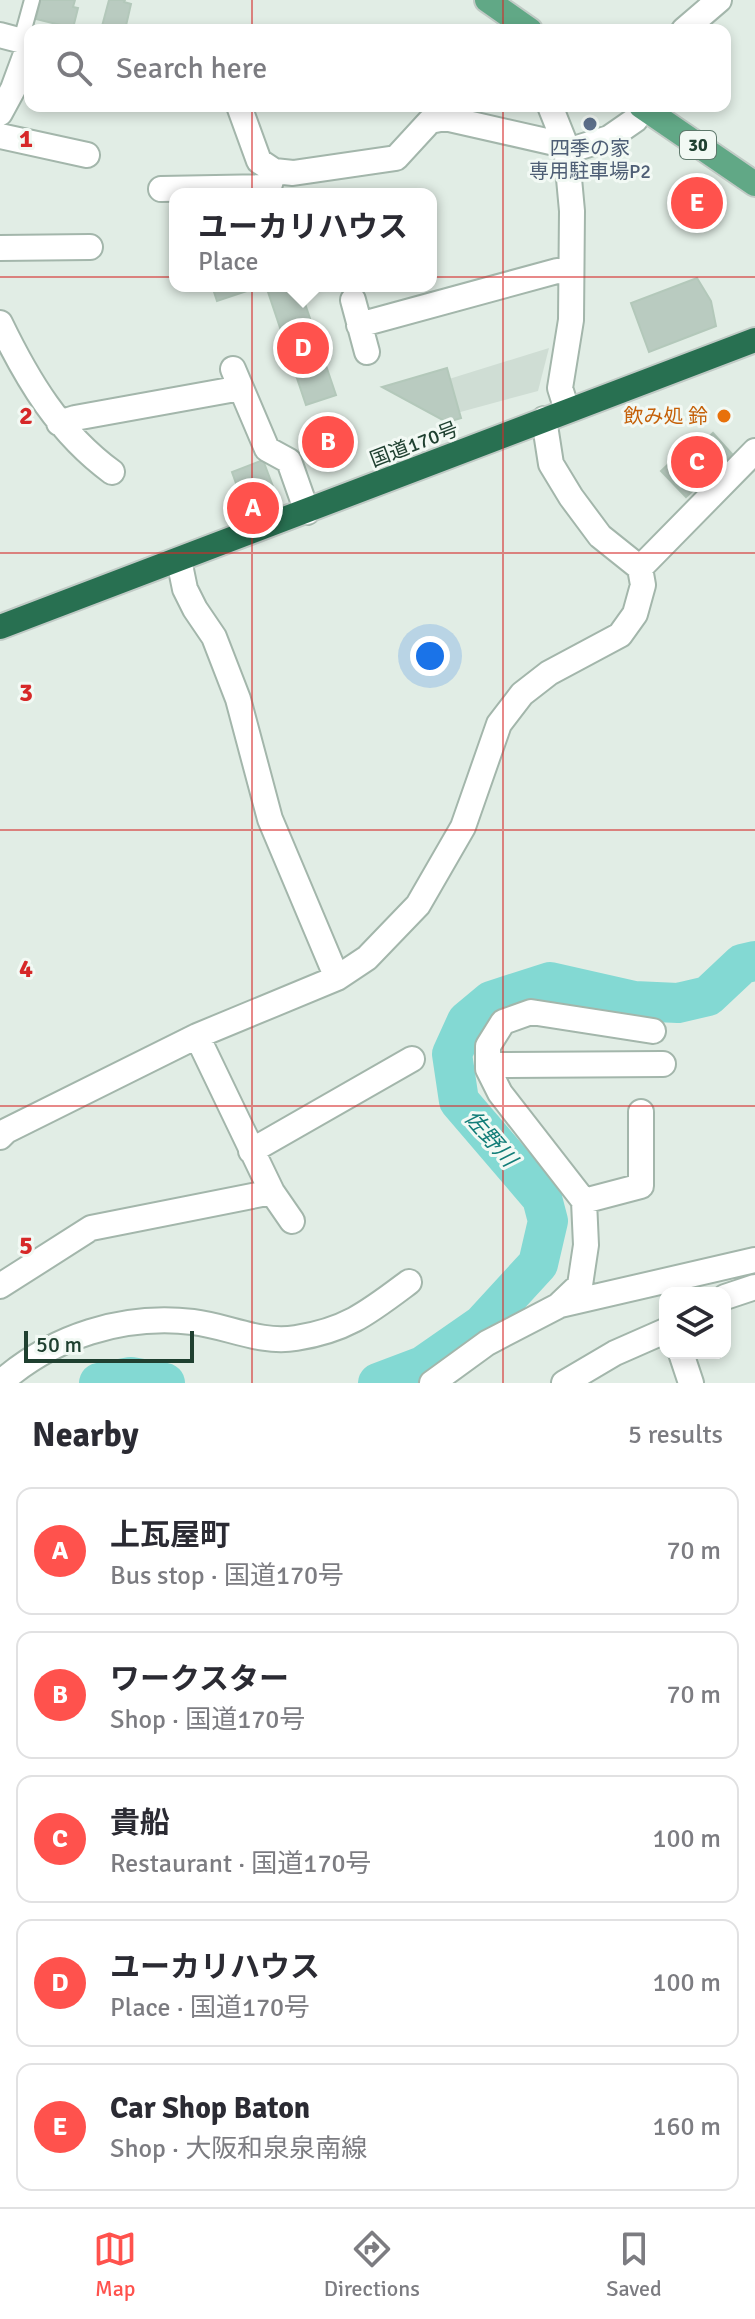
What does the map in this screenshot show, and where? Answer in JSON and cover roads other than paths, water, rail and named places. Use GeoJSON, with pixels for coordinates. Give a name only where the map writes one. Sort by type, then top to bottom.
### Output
{"type":"FeatureCollection","features":[{"type":"Feature","properties":{"kind":"highway","name":"国道170号"},"geometry":{"type":"LineString","coordinates":[[0,627],[755,340]]}},
{"type":"Feature","properties":{"kind":"main road"},"geometry":{"type":"LineString","coordinates":[[487,0],[521,24]]}},
{"type":"Feature","properties":{"kind":"main road","name":"30"},"geometry":{"type":"LineString","coordinates":[[649,112],[755,184]]}},
{"type":"Feature","properties":{"kind":"street"},"geometry":{"type":"LineString","coordinates":[[691,24],[719,0]]}},
{"type":"Feature","properties":{"kind":"street"},"geometry":{"type":"LineString","coordinates":[[0,113],[13,89],[20,40]]}},
{"type":"Feature","properties":{"kind":"street"},"geometry":{"type":"LineString","coordinates":[[241,112],[259,161],[274,171],[293,173],[396,158],[430,121],[445,118],[577,148],[609,138],[635,120],[639,112]]}},
{"type":"Feature","properties":{"kind":"street"},"geometry":{"type":"LineString","coordinates":[[0,1137],[6,1131],[197,1036],[337,978],[367,958],[418,905],[463,827],[499,724],[522,694],[549,673],[620,635],[635,614],[643,585],[640,568],[600,536],[551,464],[571,320],[572,211],[566,146],[552,112]]}},
{"type":"Feature","properties":{"kind":"street"},"geometry":{"type":"LineString","coordinates":[[0,136],[87,155]]}},
{"type":"Feature","properties":{"kind":"street"},"geometry":{"type":"LineString","coordinates":[[246,188],[269,187],[274,171]]}},
{"type":"Feature","properties":{"kind":"street"},"geometry":{"type":"LineString","coordinates":[[0,248],[90,247]]}},
{"type":"Feature","properties":{"kind":"street"},"geometry":{"type":"LineString","coordinates":[[359,325],[447,289],[557,271],[571,272]]}},
{"type":"Feature","properties":{"kind":"street"},"geometry":{"type":"LineString","coordinates":[[353,300],[367,352]]}},
{"type":"Feature","properties":{"kind":"street"},"geometry":{"type":"LineString","coordinates":[[0,323],[16,355],[59,423],[112,472]]}},
{"type":"Feature","properties":{"kind":"street"},"geometry":{"type":"LineString","coordinates":[[59,423],[75,418],[135,419],[237,378],[267,449],[289,461],[307,512]]}},
{"type":"Feature","properties":{"kind":"street"},"geometry":{"type":"LineString","coordinates":[[640,568],[755,451]]}},
{"type":"Feature","properties":{"kind":"street"},"geometry":{"type":"LineString","coordinates":[[179,560],[185,589],[214,637],[238,699],[270,819],[337,978]]}},
{"type":"Feature","properties":{"kind":"street"},"geometry":{"type":"LineString","coordinates":[[558,1306],[580,1285],[586,1245],[584,1201],[500,1093],[489,1065],[488,1046],[503,1022],[531,1012],[653,1031]]}},
{"type":"Feature","properties":{"kind":"street"},"geometry":{"type":"LineString","coordinates":[[601,1023],[602,1064]]}},
{"type":"Feature","properties":{"kind":"street"},"geometry":{"type":"LineString","coordinates":[[197,1036],[272,1192],[292,1221]]}},
{"type":"Feature","properties":{"kind":"street"},"geometry":{"type":"LineString","coordinates":[[251,1151],[412,1059]]}},
{"type":"Feature","properties":{"kind":"street"},"geometry":{"type":"LineString","coordinates":[[489,1065],[663,1064]]}},
{"type":"Feature","properties":{"kind":"street"},"geometry":{"type":"LineString","coordinates":[[584,1201],[641,1186],[641,1112]]}},
{"type":"Feature","properties":{"kind":"street"},"geometry":{"type":"LineString","coordinates":[[0,1286],[91,1228],[272,1192]]}},
{"type":"Feature","properties":{"kind":"street"},"geometry":{"type":"LineString","coordinates":[[432,1383],[487,1343],[558,1306],[755,1260]]}},
{"type":"Feature","properties":{"kind":"street"},"geometry":{"type":"LineString","coordinates":[[0,1383],[64,1341],[96,1329],[132,1323],[194,1322],[267,1339],[293,1339],[353,1322],[409,1282]]}},
{"type":"Feature","properties":{"kind":"street"},"geometry":{"type":"LineString","coordinates":[[731,1295],[755,1287]]}},
{"type":"Feature","properties":{"kind":"street"},"geometry":{"type":"LineString","coordinates":[[564,1383],[615,1353],[659,1334]]}},
{"type":"Feature","properties":{"kind":"street"},"geometry":{"type":"LineString","coordinates":[[683,1359],[691,1383]]}},
{"type":"Feature","properties":{"kind":"lane"},"geometry":{"type":"LineString","coordinates":[[25,24],[32,0]]}},
{"type":"Feature","properties":{"kind":"waterway","name":"佐野川"},"geometry":{"type":"LineString","coordinates":[[378,1383],[423,1366],[482,1325],[538,1264],[548,1221],[542,1198],[459,1101],[452,1054],[467,1021],[491,1001],[550,982],[634,1001],[678,1003],[708,996],[742,964],[755,961]]}},
{"type":"Feature","properties":{"kind":"waterway","name":"佐野川"},"geometry":{"type":"LineString","coordinates":[[99,1383],[131,1377],[165,1383]]}},
{"type":"Feature","properties":{"kind":"place","name":"四季の家 専用駐車場P2"},"geometry":{"type":"Point","coordinates":[590,124]}},
{"type":"Feature","properties":{"kind":"place","name":"Car Shop Baton"},"geometry":{"type":"Point","coordinates":[697,203]}},
{"type":"Feature","properties":{"kind":"place","name":"ユーカリハウス"},"geometry":{"type":"Point","coordinates":[303,348]}},
{"type":"Feature","properties":{"kind":"place","name":"飲み処 鈴"},"geometry":{"type":"Point","coordinates":[724,416]}},
{"type":"Feature","properties":{"kind":"place","name":"ワークスター"},"geometry":{"type":"Point","coordinates":[328,442]}},
{"type":"Feature","properties":{"kind":"place","name":"貴船"},"geometry":{"type":"Point","coordinates":[697,462]}},
{"type":"Feature","properties":{"kind":"place","name":"上瓦屋町"},"geometry":{"type":"Point","coordinates":[253,508]}}]}
